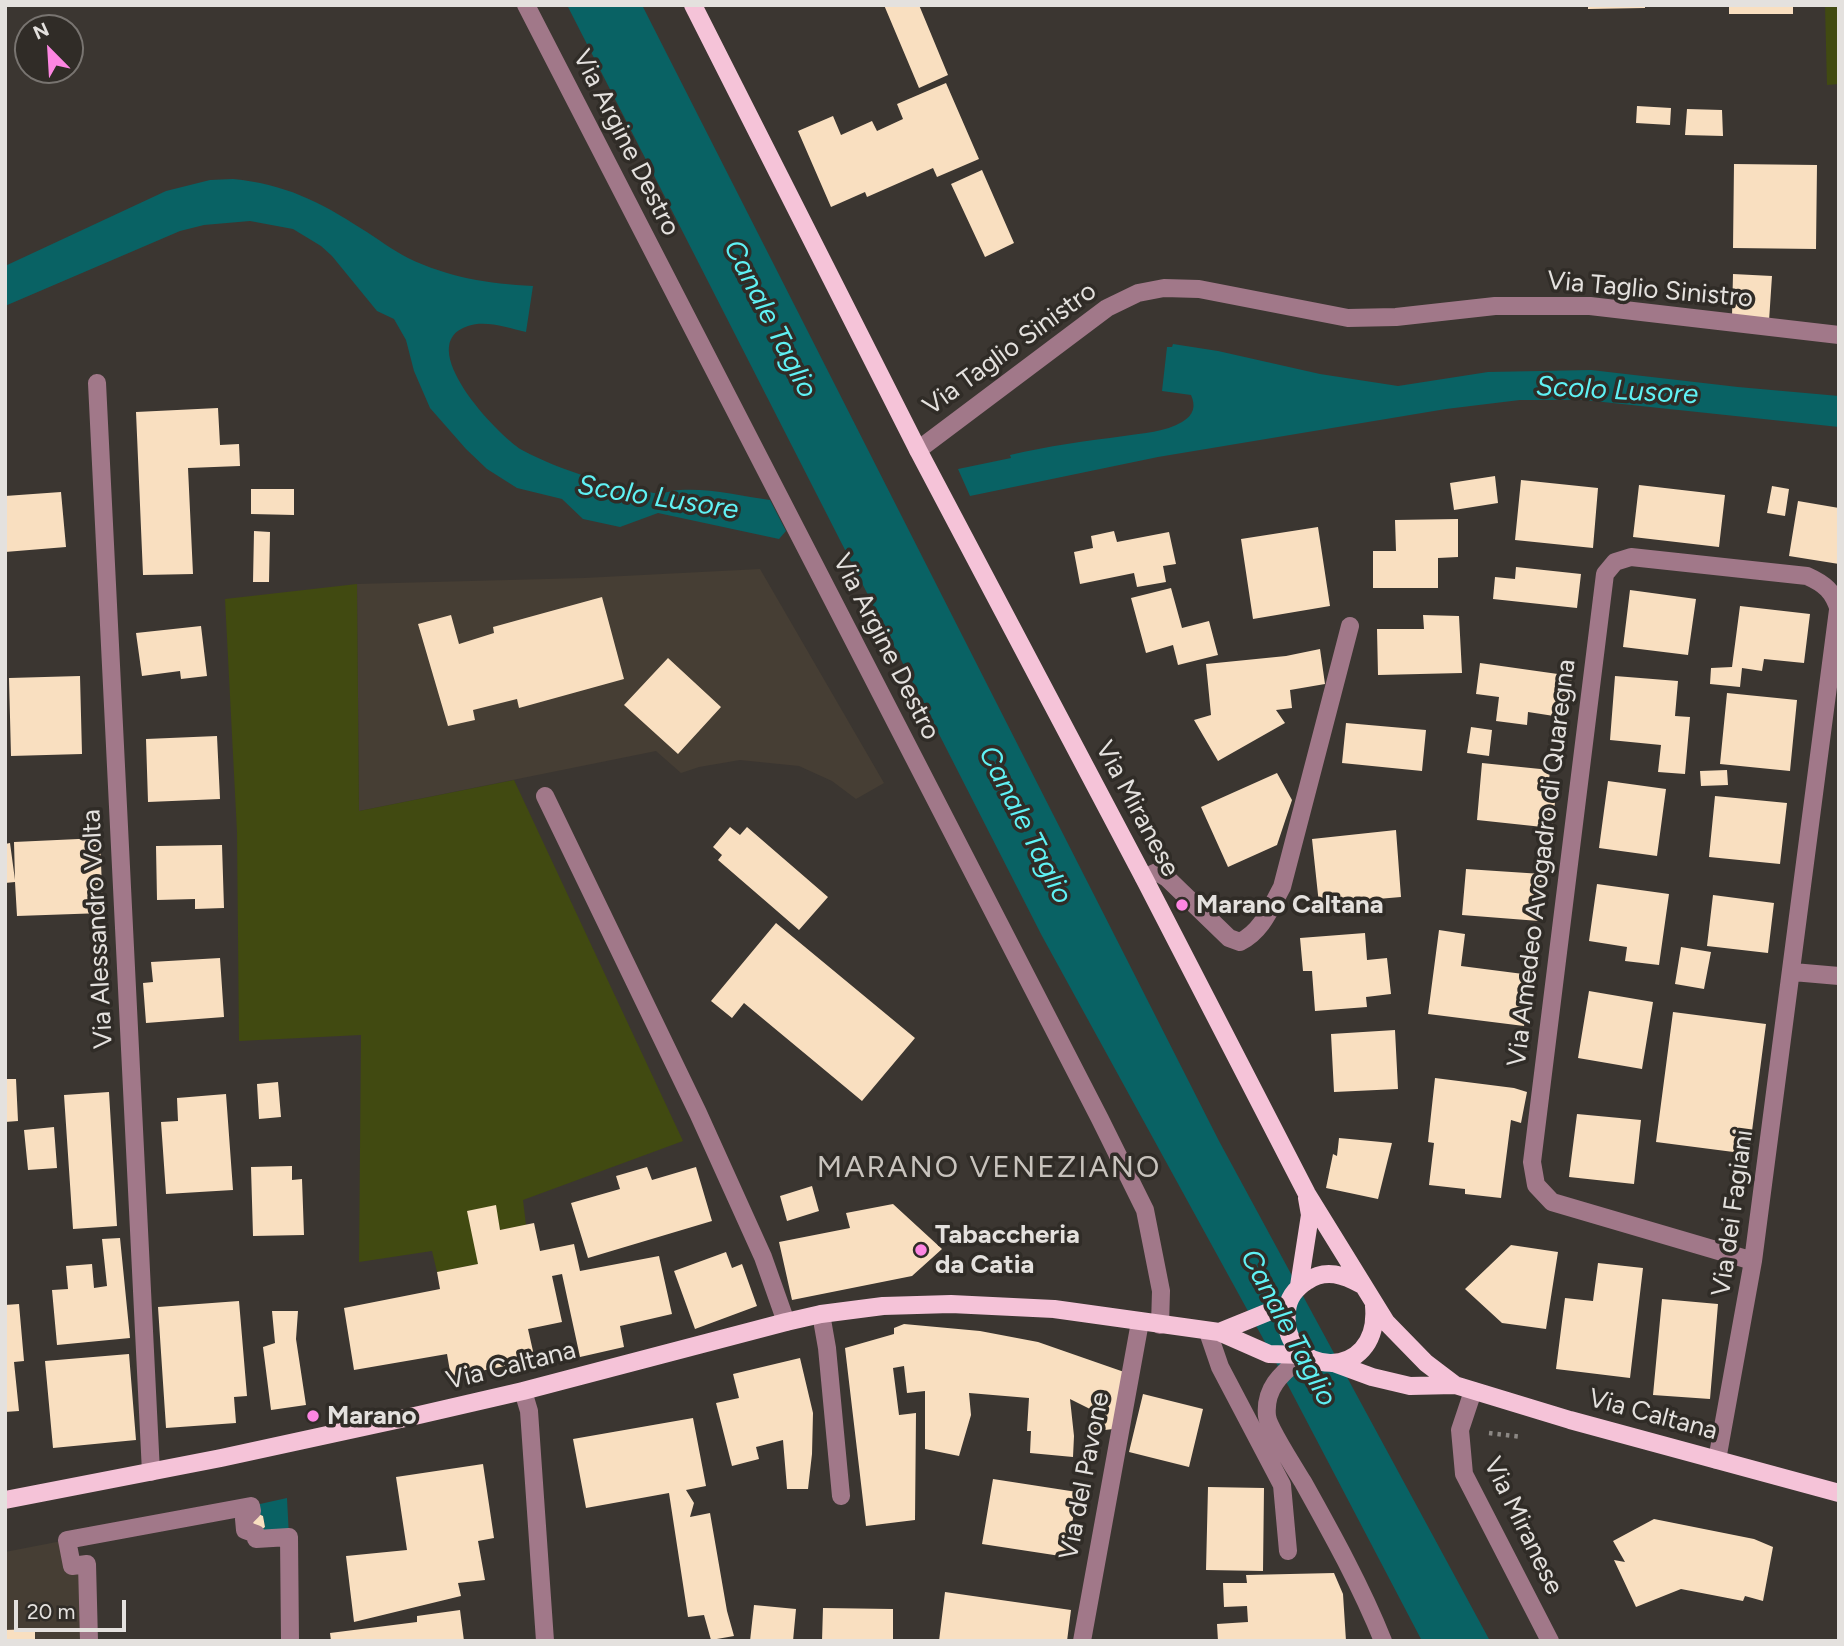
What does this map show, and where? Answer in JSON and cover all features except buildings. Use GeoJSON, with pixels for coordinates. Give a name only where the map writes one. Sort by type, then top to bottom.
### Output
{"type":"FeatureCollection","features":[{"type":"Feature","properties":{"kind":"main road","name":"Via Taglio Sinistro"},"geometry":{"type":"LineString","coordinates":[[693,5],[918,450]]}},
{"type":"Feature","properties":{"kind":"main road","name":"Via Miranese"},"geometry":{"type":"LineString","coordinates":[[918,450],[1307,1194],[1362,1285]]}},
{"type":"Feature","properties":{"kind":"main road","name":"Via Miranese"},"geometry":{"type":"LineString","coordinates":[[1305,1282],[1305,1244],[1310,1215],[1307,1194]]}},
{"type":"Feature","properties":{"kind":"main road"},"geometry":{"type":"LineString","coordinates":[[1328,1273],[1346,1276],[1362,1285],[1374,1306],[1376,1324],[1370,1342],[1357,1356],[1334,1363],[1318,1362],[1304,1355],[1291,1341],[1285,1323],[1288,1304],[1305,1282],[1328,1273]]}},
{"type":"Feature","properties":{"kind":"main road","name":"Via Caltana"},"geometry":{"type":"LineString","coordinates":[[5,1500],[151,1472],[523,1391],[821,1314],[883,1306],[951,1304],[1054,1309],[1214,1332],[1269,1354],[1304,1355]]}},
{"type":"Feature","properties":{"kind":"main road"},"geometry":{"type":"LineString","coordinates":[[1214,1332],[1288,1304]]}},
{"type":"Feature","properties":{"kind":"main road","name":"Via Caltana"},"geometry":{"type":"LineString","coordinates":[[1374,1306],[1389,1326],[1426,1363],[1455,1385],[1839,1493]]}},
{"type":"Feature","properties":{"kind":"main road","name":"Via Caltana"},"geometry":{"type":"LineString","coordinates":[[1334,1363],[1372,1377],[1410,1386],[1455,1385]]}},
{"type":"Feature","properties":{"kind":"street","name":"Via Argine Destro"},"geometry":{"type":"LineString","coordinates":[[526,5],[1094,1106],[1145,1210],[1161,1291],[1160,1325]]}},
{"type":"Feature","properties":{"kind":"street","name":"Via Taglio Sinistro"},"geometry":{"type":"LineString","coordinates":[[918,450],[1107,308],[1138,293],[1164,288],[1199,289],[1348,318],[1396,317],[1496,306],[1590,306],[1839,335]]}},
{"type":"Feature","properties":{"kind":"street","name":"Via Alessandro Volta"},"geometry":{"type":"LineString","coordinates":[[97,383],[151,1472]]}},
{"type":"Feature","properties":{"kind":"street","name":"Via Amedeo Avogadro di Quaregna"},"geometry":{"type":"LineString","coordinates":[[1754,1261],[1552,1202],[1536,1185],[1532,1162],[1605,574],[1615,562],[1631,556],[1807,576],[1823,584],[1835,595],[1839,610]]}},
{"type":"Feature","properties":{"kind":"street","name":"Via dei Fagiani"},"geometry":{"type":"LineString","coordinates":[[1717,1460],[1754,1261],[1839,610]]}},
{"type":"Feature","properties":{"kind":"street"},"geometry":{"type":"LineString","coordinates":[[1144,878],[1157,872],[1167,878],[1229,938],[1240,942],[1252,936],[1282,887],[1350,626]]}},
{"type":"Feature","properties":{"kind":"street"},"geometry":{"type":"LineString","coordinates":[[545,796],[698,1113],[763,1257],[786,1322]]}},
{"type":"Feature","properties":{"kind":"street"},"geometry":{"type":"LineString","coordinates":[[1793,972],[1839,976]]}},
{"type":"Feature","properties":{"kind":"street"},"geometry":{"type":"LineString","coordinates":[[821,1314],[827,1348],[841,1496]]}},
{"type":"Feature","properties":{"kind":"street","name":"Via del Pavone"},"geometry":{"type":"LineString","coordinates":[[1082,1641],[1140,1322]]}},
{"type":"Feature","properties":{"kind":"street"},"geometry":{"type":"LineString","coordinates":[[1214,1332],[1220,1367],[1282,1485],[1288,1551]]}},
{"type":"Feature","properties":{"kind":"street"},"geometry":{"type":"LineString","coordinates":[[1304,1355],[1276,1378],[1269,1392],[1266,1418],[1336,1541],[1367,1602],[1383,1641]]}},
{"type":"Feature","properties":{"kind":"street"},"geometry":{"type":"LineString","coordinates":[[523,1391],[530,1423],[545,1641]]}},
{"type":"Feature","properties":{"kind":"street","name":"Via Miranese"},"geometry":{"type":"LineString","coordinates":[[1473,1391],[1460,1430],[1464,1474],[1550,1641]]}},
{"type":"Feature","properties":{"kind":"street"},"geometry":{"type":"LineString","coordinates":[[89,1641],[87,1564],[72,1566],[67,1540],[251,1506],[252,1511],[244,1519],[245,1530],[256,1534],[257,1539],[289,1537],[290,1641]]}},
{"type":"Feature","properties":{"kind":"shaded area"},"geometry":{"type":"Polygon","coordinates":[[[760,569],[884,783],[856,799],[832,781],[799,766],[740,760],[681,773],[656,751],[359,811],[357,584],[584,578],[760,569]]]}},
{"type":"Feature","properties":{"kind":"shaded area"},"geometry":{"type":"Polygon","coordinates":[[[67,1540],[72,1565],[87,1564],[88,1641],[5,1641],[5,1552],[67,1540]]]}},
{"type":"Feature","properties":{"kind":"green space"},"geometry":{"type":"Polygon","coordinates":[[[1825,5],[1839,5],[1839,84],[1827,85],[1825,5]]]}},
{"type":"Feature","properties":{"kind":"green space"},"geometry":{"type":"Polygon","coordinates":[[[357,584],[359,811],[514,780],[683,1141],[523,1200],[526,1225],[500,1230],[495,1205],[478,1264],[437,1272],[432,1251],[359,1262],[361,1035],[239,1041],[237,832],[225,599],[357,584]]]}},
{"type":"Feature","properties":{"kind":"water","name":"Canale Taglio"},"geometry":{"type":"Polygon","coordinates":[[[567,5],[642,5],[1219,1141],[1490,1641],[1422,1641],[1271,1353],[1042,936],[567,5]]]}},
{"type":"Feature","properties":{"kind":"water","name":"Scolo Lusore"},"geometry":{"type":"Polygon","coordinates":[[[233,179],[269,185],[316,202],[423,265],[484,281],[533,286],[526,332],[490,324],[475,324],[453,336],[449,351],[453,369],[464,389],[495,427],[522,450],[569,471],[638,490],[664,493],[703,490],[770,500],[786,531],[779,539],[658,513],[620,527],[583,519],[562,499],[517,488],[487,469],[430,408],[414,371],[406,340],[394,319],[377,311],[321,246],[293,229],[250,221],[204,225],[180,231],[5,306],[5,266],[166,191],[210,180],[233,179]]]}},
{"type":"Feature","properties":{"kind":"water","name":"Scolo Lusore"},"geometry":{"type":"Polygon","coordinates":[[[1173,344],[1218,351],[1320,374],[1398,386],[1488,372],[1591,370],[1839,396],[1839,427],[1584,400],[1520,400],[1446,409],[1158,457],[970,496],[958,469],[1011,458],[1010,455],[1038,449],[1161,430],[1186,419],[1193,410],[1191,395],[1162,391],[1167,347],[1172,347],[1173,344]]]}},
{"type":"Feature","properties":{"kind":"water"},"geometry":{"type":"Polygon","coordinates":[[[287,1498],[289,1537],[256,1534],[265,1527],[263,1516],[252,1511],[251,1506],[287,1498]]]}},
{"type":"Feature","properties":{"kind":"place","name":"Marano Caltana"},"geometry":{"type":"Point","coordinates":[1182,905]}},
{"type":"Feature","properties":{"kind":"place","name":"Tabaccheria da Catia"},"geometry":{"type":"Point","coordinates":[921,1250]}},
{"type":"Feature","properties":{"kind":"place","name":"Marano"},"geometry":{"type":"Point","coordinates":[313,1416]}},
{"type":"Feature","properties":{"kind":"district","name":"MARANO VENEZIANO"},"geometry":{"type":"Point","coordinates":[989,1168]}}]}
